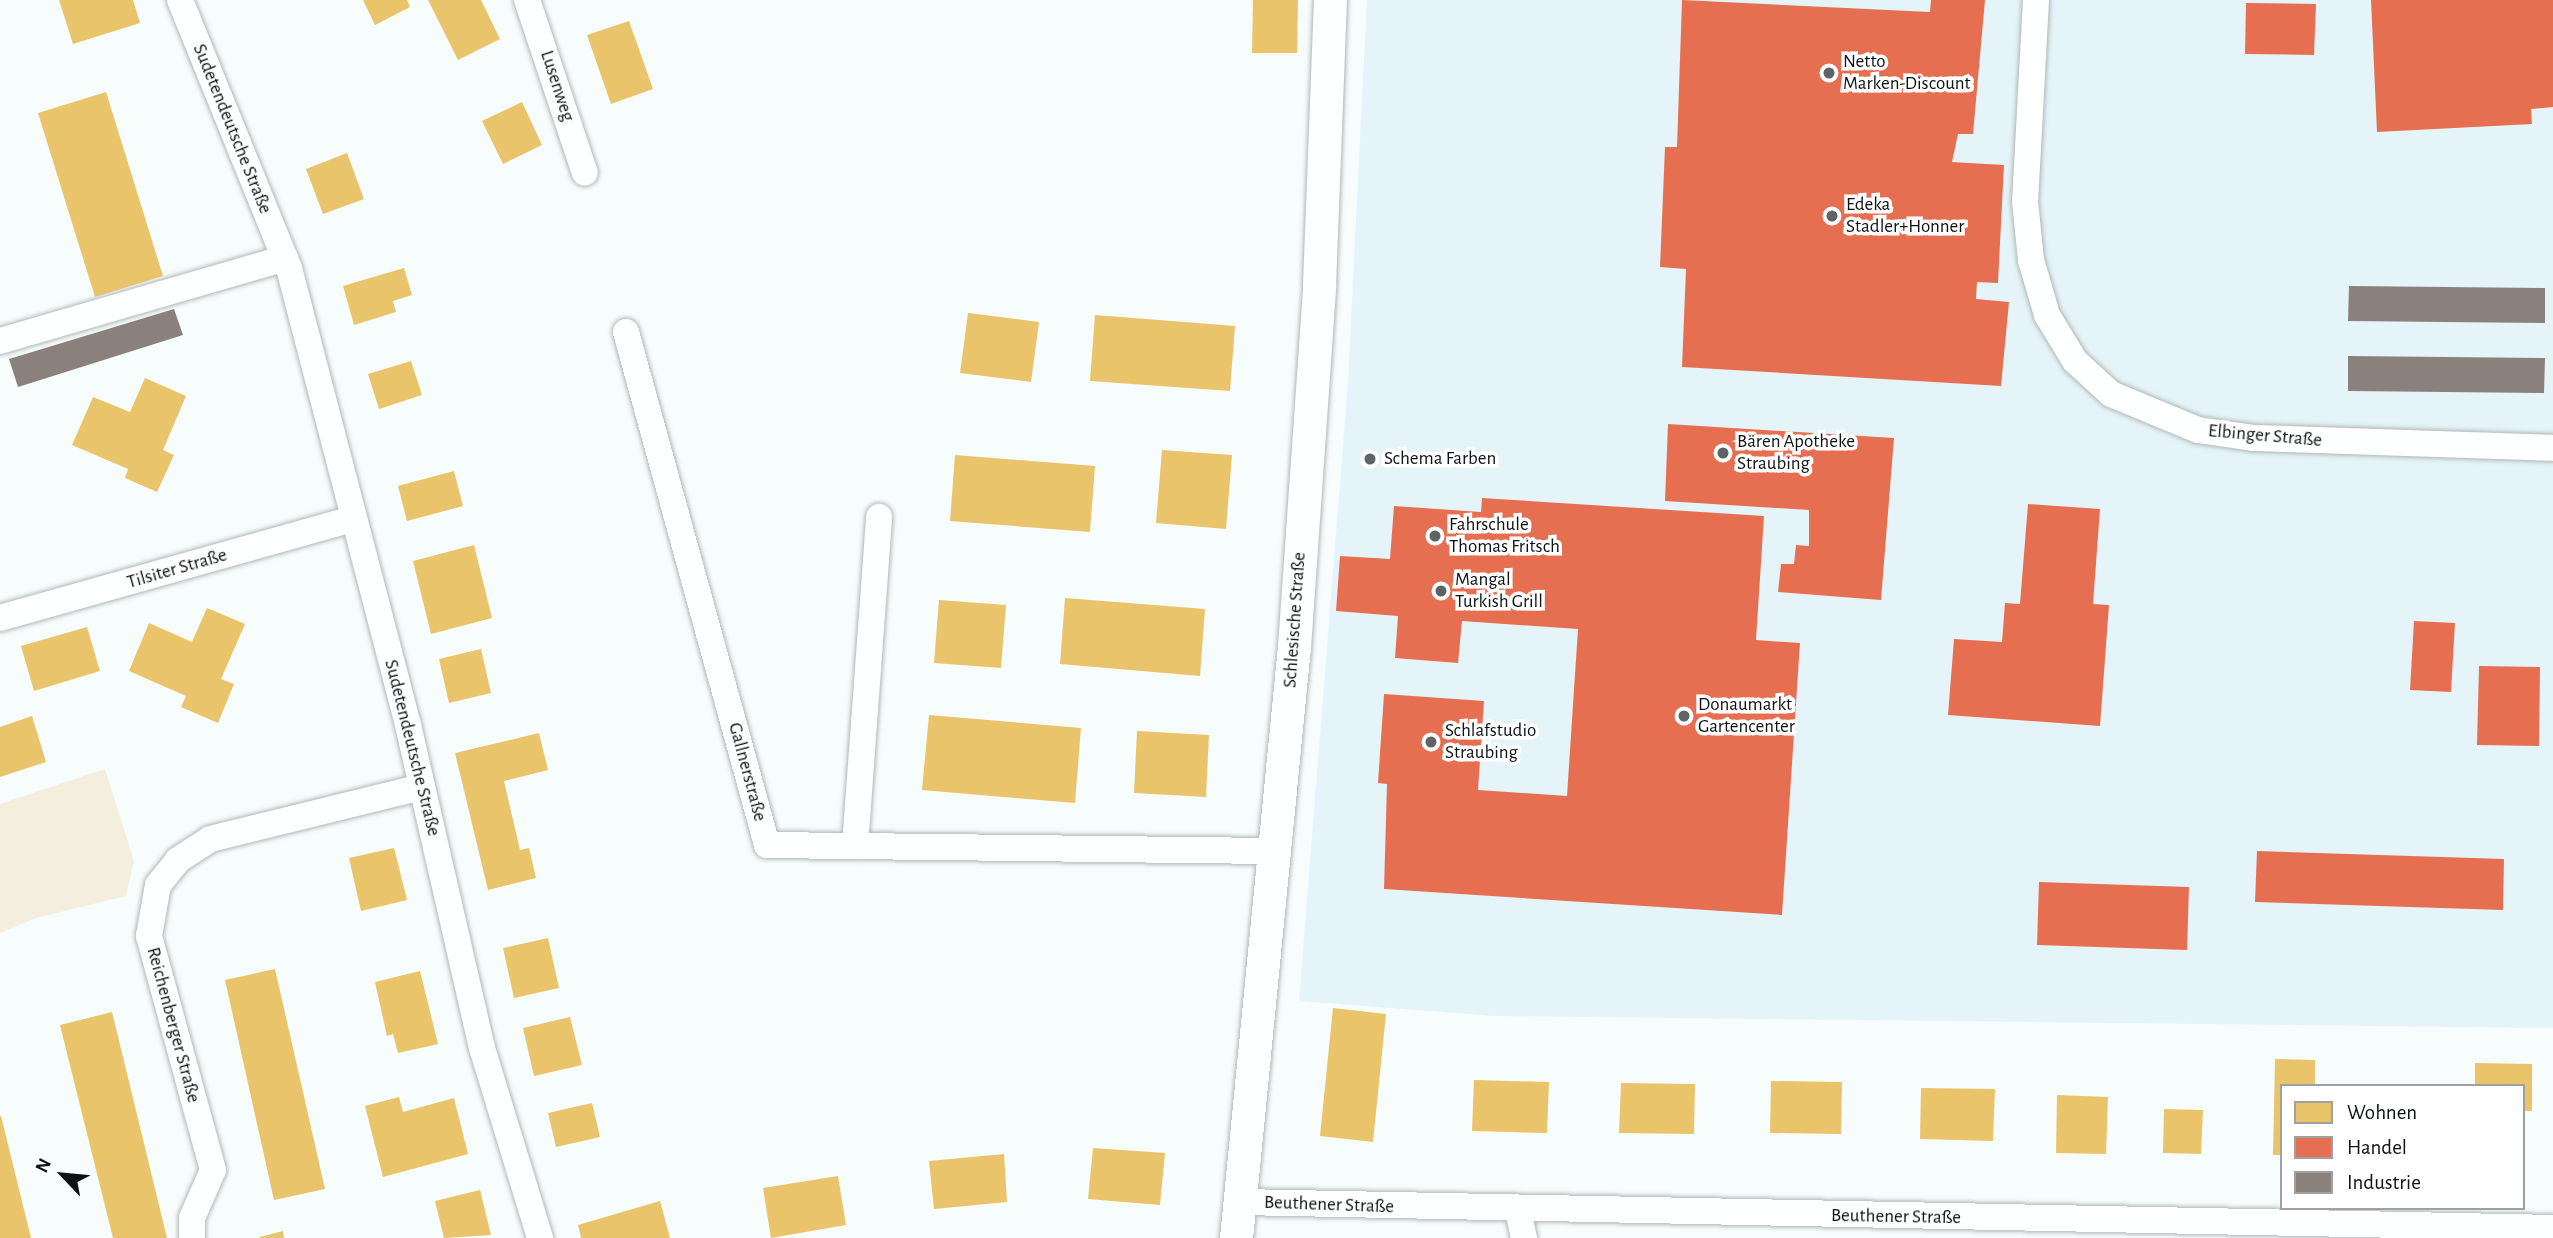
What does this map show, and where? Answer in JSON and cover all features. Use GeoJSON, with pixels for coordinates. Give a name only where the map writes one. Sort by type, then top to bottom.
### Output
{"type":"FeatureCollection","features":[{"type":"Feature","properties":{"kind":"street","name":"Sudetendeutsche Straße"},"geometry":{"type":"LineString","coordinates":[[180,0],[285,258],[422,787],[482,1048],[540,1238]]}},
{"type":"Feature","properties":{"kind":"street","name":"Lusenweg"},"geometry":{"type":"LineString","coordinates":[[527,0],[585,173]]}},
{"type":"Feature","properties":{"kind":"street","name":"Schlesische Straße"},"geometry":{"type":"LineString","coordinates":[[1236,1238],[1274,851],[1319,285],[1330,0]]}},
{"type":"Feature","properties":{"kind":"street","name":"Elbinger Straße"},"geometry":{"type":"LineString","coordinates":[[2036,0],[2025,201],[2031,260],[2047,315],[2075,361],[2111,394],[2198,430],[2254,439],[2553,448]]}},
{"type":"Feature","properties":{"kind":"street"},"geometry":{"type":"LineString","coordinates":[[0,341],[285,258]]}},
{"type":"Feature","properties":{"kind":"street","name":"Gallnerstraße"},"geometry":{"type":"LineString","coordinates":[[626,332],[767,845],[1274,851]]}},
{"type":"Feature","properties":{"kind":"street"},"geometry":{"type":"LineString","coordinates":[[855,846],[879,517]]}},
{"type":"Feature","properties":{"kind":"street","name":"Tilsiter Straße"},"geometry":{"type":"LineString","coordinates":[[0,618],[353,519]]}},
{"type":"Feature","properties":{"kind":"street","name":"Reichenberger Straße"},"geometry":{"type":"LineString","coordinates":[[192,1238],[192,1218],[213,1170],[149,936],[158,884],[178,860],[210,839],[422,787]]}},
{"type":"Feature","properties":{"kind":"street","name":"Beuthener Straße"},"geometry":{"type":"LineString","coordinates":[[1239,1202],[1518,1210],[2553,1228]]}},
{"type":"Feature","properties":{"kind":"street"},"geometry":{"type":"LineString","coordinates":[[1518,1210],[1524,1238]]}},
{"type":"Feature","properties":{"kind":"shaded area"},"geometry":{"type":"Polygon","coordinates":[[[1367,0],[2553,0],[2553,1028],[1494,1016],[1299,1001],[1348,383],[1367,0]]]}},
{"type":"Feature","properties":{"kind":"shaded area"},"geometry":{"type":"Polygon","coordinates":[[[105,769],[134,861],[126,896],[36,918],[0,933],[0,804],[105,769]]]}},
{"type":"Feature","properties":{"kind":"building: Wohnen"},"geometry":{"type":"Polygon","coordinates":[[[59,0],[133,0],[140,23],[73,44],[59,0]]]}},
{"type":"Feature","properties":{"kind":"building: Wohnen"},"geometry":{"type":"Polygon","coordinates":[[[363,0],[407,0],[410,7],[375,25],[363,0]]]}},
{"type":"Feature","properties":{"kind":"building: Wohnen"},"geometry":{"type":"Polygon","coordinates":[[[428,0],[481,0],[500,39],[458,60],[428,0]]]}},
{"type":"Feature","properties":{"kind":"building: Wohnen"},"geometry":{"type":"Polygon","coordinates":[[[1253,0],[1298,0],[1297,53],[1252,53],[1253,0]]]}},
{"type":"Feature","properties":{"kind":"building: Wohnen"},"geometry":{"type":"Polygon","coordinates":[[[629,21],[653,89],[611,104],[587,35],[629,21]]]}},
{"type":"Feature","properties":{"kind":"building: Wohnen"},"geometry":{"type":"Polygon","coordinates":[[[106,92],[163,276],[95,297],[38,113],[106,92]]]}},
{"type":"Feature","properties":{"kind":"building: Wohnen"},"geometry":{"type":"Polygon","coordinates":[[[522,102],[542,145],[503,164],[482,121],[522,102]]]}},
{"type":"Feature","properties":{"kind":"building: Wohnen"},"geometry":{"type":"Polygon","coordinates":[[[347,153],[364,199],[323,214],[306,169],[347,153]]]}},
{"type":"Feature","properties":{"kind":"building: Wohnen"},"geometry":{"type":"Polygon","coordinates":[[[404,268],[412,295],[393,301],[396,312],[354,325],[343,286],[404,268]]]}},
{"type":"Feature","properties":{"kind":"building: Wohnen"},"geometry":{"type":"Polygon","coordinates":[[[968,313],[1039,322],[1031,382],[960,373],[968,313]]]}},
{"type":"Feature","properties":{"kind":"building: Wohnen"},"geometry":{"type":"Polygon","coordinates":[[[1095,315],[1235,326],[1230,391],[1090,381],[1095,315]]]}},
{"type":"Feature","properties":{"kind":"building: Wohnen"},"geometry":{"type":"Polygon","coordinates":[[[411,361],[422,395],[379,409],[368,374],[411,361]]]}},
{"type":"Feature","properties":{"kind":"building: Wohnen"},"geometry":{"type":"Polygon","coordinates":[[[145,378],[186,396],[163,450],[174,455],[157,492],[125,478],[128,469],[72,445],[93,397],[130,412],[145,378]]]}},
{"type":"Feature","properties":{"kind":"building: Wohnen"},"geometry":{"type":"Polygon","coordinates":[[[1162,450],[1232,455],[1226,529],[1156,523],[1162,450]]]}},
{"type":"Feature","properties":{"kind":"building: Wohnen"},"geometry":{"type":"Polygon","coordinates":[[[955,455],[1095,466],[1090,532],[950,521],[955,455]]]}},
{"type":"Feature","properties":{"kind":"building: Wohnen"},"geometry":{"type":"Polygon","coordinates":[[[454,471],[463,506],[407,521],[398,486],[454,471]]]}},
{"type":"Feature","properties":{"kind":"building: Wohnen"},"geometry":{"type":"Polygon","coordinates":[[[474,545],[492,618],[431,634],[413,561],[474,545]]]}},
{"type":"Feature","properties":{"kind":"building: Wohnen"},"geometry":{"type":"Polygon","coordinates":[[[1065,598],[1205,609],[1200,676],[1060,664],[1065,598]]]}},
{"type":"Feature","properties":{"kind":"building: Wohnen"},"geometry":{"type":"Polygon","coordinates":[[[939,600],[1006,605],[1001,668],[934,663],[939,600]]]}},
{"type":"Feature","properties":{"kind":"building: Wohnen"},"geometry":{"type":"Polygon","coordinates":[[[207,608],[245,624],[221,679],[234,684],[218,723],[181,707],[186,696],[129,671],[149,623],[192,642],[207,608]]]}},
{"type":"Feature","properties":{"kind":"building: Wohnen"},"geometry":{"type":"Polygon","coordinates":[[[87,627],[100,671],[34,691],[21,646],[87,627]]]}},
{"type":"Feature","properties":{"kind":"building: Wohnen"},"geometry":{"type":"Polygon","coordinates":[[[481,649],[491,693],[449,703],[439,659],[481,649]]]}},
{"type":"Feature","properties":{"kind":"building: Wohnen"},"geometry":{"type":"Polygon","coordinates":[[[929,715],[1081,728],[1075,803],[922,790],[929,715]]]}},
{"type":"Feature","properties":{"kind":"building: Wohnen"},"geometry":{"type":"Polygon","coordinates":[[[32,716],[46,762],[0,777],[0,727],[32,716]]]}},
{"type":"Feature","properties":{"kind":"building: Wohnen"},"geometry":{"type":"Polygon","coordinates":[[[1137,731],[1209,735],[1206,797],[1134,793],[1137,731]]]}},
{"type":"Feature","properties":{"kind":"building: Wohnen"},"geometry":{"type":"Polygon","coordinates":[[[539,733],[548,770],[504,781],[520,850],[529,848],[536,878],[488,890],[455,753],[539,733]]]}},
{"type":"Feature","properties":{"kind":"building: Wohnen"},"geometry":{"type":"Polygon","coordinates":[[[394,848],[407,900],[361,911],[349,858],[394,848]]]}},
{"type":"Feature","properties":{"kind":"building: Wohnen"},"geometry":{"type":"Polygon","coordinates":[[[548,938],[559,988],[514,998],[503,948],[548,938]]]}},
{"type":"Feature","properties":{"kind":"building: Wohnen"},"geometry":{"type":"Polygon","coordinates":[[[275,969],[325,1189],[274,1200],[225,980],[275,969]]]}},
{"type":"Feature","properties":{"kind":"building: Wohnen"},"geometry":{"type":"Polygon","coordinates":[[[420,971],[438,1044],[398,1053],[393,1034],[387,1036],[375,982],[420,971]]]}},
{"type":"Feature","properties":{"kind":"building: Wohnen"},"geometry":{"type":"Polygon","coordinates":[[[1333,1008],[1386,1014],[1373,1142],[1320,1136],[1333,1008]]]}},
{"type":"Feature","properties":{"kind":"building: Wohnen"},"geometry":{"type":"Polygon","coordinates":[[[112,1012],[167,1238],[113,1238],[60,1025],[112,1012]]]}},
{"type":"Feature","properties":{"kind":"building: Wohnen"},"geometry":{"type":"Polygon","coordinates":[[[570,1017],[582,1065],[534,1076],[523,1028],[570,1017]]]}},
{"type":"Feature","properties":{"kind":"building: Wohnen"},"geometry":{"type":"Polygon","coordinates":[[[2275,1059],[2315,1060],[2315,1084],[2280,1084],[2280,1155],[2273,1155],[2275,1059]]]}},
{"type":"Feature","properties":{"kind":"building: Wohnen"},"geometry":{"type":"Polygon","coordinates":[[[2475,1063],[2532,1064],[2532,1111],[2525,1111],[2525,1084],[2475,1084],[2475,1063]]]}},
{"type":"Feature","properties":{"kind":"building: Wohnen"},"geometry":{"type":"Polygon","coordinates":[[[1474,1080],[1549,1082],[1547,1133],[1472,1131],[1474,1080]]]}},
{"type":"Feature","properties":{"kind":"building: Wohnen"},"geometry":{"type":"Polygon","coordinates":[[[1771,1081],[1842,1082],[1841,1134],[1770,1133],[1771,1081]]]}},
{"type":"Feature","properties":{"kind":"building: Wohnen"},"geometry":{"type":"Polygon","coordinates":[[[1621,1083],[1695,1084],[1694,1134],[1619,1133],[1621,1083]]]}},
{"type":"Feature","properties":{"kind":"building: Wohnen"},"geometry":{"type":"Polygon","coordinates":[[[1921,1088],[1995,1089],[1993,1141],[1920,1139],[1921,1088]]]}},
{"type":"Feature","properties":{"kind":"building: Wohnen"},"geometry":{"type":"Polygon","coordinates":[[[2057,1095],[2108,1097],[2106,1154],[2056,1153],[2057,1095]]]}},
{"type":"Feature","properties":{"kind":"building: Wohnen"},"geometry":{"type":"Polygon","coordinates":[[[399,1097],[403,1112],[454,1098],[468,1154],[383,1177],[365,1106],[399,1097]]]}},
{"type":"Feature","properties":{"kind":"building: Wohnen"},"geometry":{"type":"Polygon","coordinates":[[[592,1103],[600,1137],[556,1147],[548,1113],[592,1103]]]}},
{"type":"Feature","properties":{"kind":"building: Wohnen"},"geometry":{"type":"Polygon","coordinates":[[[2164,1109],[2203,1110],[2201,1154],[2163,1153],[2164,1109]]]}},
{"type":"Feature","properties":{"kind":"building: Wohnen"},"geometry":{"type":"Polygon","coordinates":[[[1,1116],[31,1238],[0,1238],[1,1116]]]}},
{"type":"Feature","properties":{"kind":"building: Wohnen"},"geometry":{"type":"Polygon","coordinates":[[[1093,1148],[1165,1153],[1160,1205],[1088,1199],[1093,1148]]]}},
{"type":"Feature","properties":{"kind":"building: Wohnen"},"geometry":{"type":"Polygon","coordinates":[[[1004,1154],[1007,1202],[934,1209],[929,1161],[1004,1154]]]}},
{"type":"Feature","properties":{"kind":"building: Wohnen"},"geometry":{"type":"Polygon","coordinates":[[[838,1176],[846,1225],[771,1238],[763,1188],[838,1176]]]}},
{"type":"Feature","properties":{"kind":"building: Wohnen"},"geometry":{"type":"Polygon","coordinates":[[[480,1190],[491,1235],[444,1238],[435,1201],[480,1190]]]}},
{"type":"Feature","properties":{"kind":"building: Wohnen"},"geometry":{"type":"Polygon","coordinates":[[[660,1201],[670,1238],[581,1238],[578,1225],[660,1201]]]}},
{"type":"Feature","properties":{"kind":"building: Wohnen"},"geometry":{"type":"Polygon","coordinates":[[[283,1231],[284,1238],[260,1238],[260,1237],[283,1231]]]}},
{"type":"Feature","properties":{"kind":"building: Handel","name":"Edeka Stadler+Honner"},"geometry":{"type":"Polygon","coordinates":[[[1682,0],[1930,12],[1931,0],[1985,0],[1973,134],[1958,134],[1952,162],[2004,165],[1998,283],[1977,282],[1976,299],[2009,302],[2001,386],[1682,367],[1686,269],[1660,267],[1665,147],[1677,147],[1682,0]]]}},
{"type":"Feature","properties":{"kind":"building: Handel"},"geometry":{"type":"Polygon","coordinates":[[[2371,0],[2553,0],[2553,107],[2531,109],[2532,124],[2377,132],[2371,0]]]}},
{"type":"Feature","properties":{"kind":"building: Handel"},"geometry":{"type":"Polygon","coordinates":[[[2246,3],[2316,4],[2314,55],[2245,54],[2246,3]]]}},
{"type":"Feature","properties":{"kind":"building: Handel"},"geometry":{"type":"Polygon","coordinates":[[[1668,424],[1894,438],[1881,600],[1778,592],[1781,564],[1794,564],[1796,545],[1809,546],[1809,510],[1665,501],[1668,424]]]}},
{"type":"Feature","properties":{"kind":"building: Handel","name":"Donaumarkt Gartencenter"},"geometry":{"type":"Polygon","coordinates":[[[1482,498],[1764,516],[1756,640],[1800,643],[1782,915],[1384,889],[1387,784],[1378,783],[1384,694],[1484,701],[1478,790],[1567,796],[1578,629],[1462,621],[1458,663],[1395,658],[1398,616],[1336,611],[1340,556],[1390,559],[1394,506],[1481,512],[1482,498]]]}},
{"type":"Feature","properties":{"kind":"building: Handel"},"geometry":{"type":"Polygon","coordinates":[[[2028,504],[2100,509],[2093,604],[2109,605],[2100,726],[1948,715],[1954,639],[2002,642],[2005,603],[2020,604],[2028,504]]]}},
{"type":"Feature","properties":{"kind":"building: Handel"},"geometry":{"type":"Polygon","coordinates":[[[2414,621],[2455,623],[2451,692],[2410,690],[2414,621]]]}},
{"type":"Feature","properties":{"kind":"building: Handel"},"geometry":{"type":"Polygon","coordinates":[[[2479,666],[2540,667],[2539,746],[2477,745],[2479,666]]]}},
{"type":"Feature","properties":{"kind":"building: Handel"},"geometry":{"type":"Polygon","coordinates":[[[2257,851],[2504,859],[2503,910],[2255,902],[2257,851]]]}},
{"type":"Feature","properties":{"kind":"building: Handel"},"geometry":{"type":"Polygon","coordinates":[[[2039,882],[2189,887],[2187,950],[2037,945],[2039,882]]]}},
{"type":"Feature","properties":{"kind":"building: Industrie"},"geometry":{"type":"Polygon","coordinates":[[[2349,286],[2545,288],[2545,323],[2348,321],[2349,286]]]}},
{"type":"Feature","properties":{"kind":"building: Industrie"},"geometry":{"type":"Polygon","coordinates":[[[174,309],[183,335],[18,387],[9,359],[174,309]]]}},
{"type":"Feature","properties":{"kind":"building: Industrie"},"geometry":{"type":"Polygon","coordinates":[[[2348,356],[2545,358],[2544,393],[2348,391],[2348,356]]]}},
{"type":"Feature","properties":{"kind":"place","name":"Netto Marken-Discount"},"geometry":{"type":"Point","coordinates":[1829,73]}},
{"type":"Feature","properties":{"kind":"place","name":"Edeka Stadler+Honner"},"geometry":{"type":"Point","coordinates":[1832,216]}},
{"type":"Feature","properties":{"kind":"place","name":"Bären Apotheke Straubing"},"geometry":{"type":"Point","coordinates":[1723,453]}},
{"type":"Feature","properties":{"kind":"place","name":"Schema Farben"},"geometry":{"type":"Point","coordinates":[1370,459]}},
{"type":"Feature","properties":{"kind":"place","name":"Fahrschule Thomas Fritsch"},"geometry":{"type":"Point","coordinates":[1435,536]}},
{"type":"Feature","properties":{"kind":"place","name":"Mangal Turkish Grill"},"geometry":{"type":"Point","coordinates":[1441,591]}},
{"type":"Feature","properties":{"kind":"place","name":"Donaumarkt Gartencenter"},"geometry":{"type":"Point","coordinates":[1684,716]}},
{"type":"Feature","properties":{"kind":"place","name":"Schlafstudio Straubing"},"geometry":{"type":"Point","coordinates":[1431,742]}}]}
